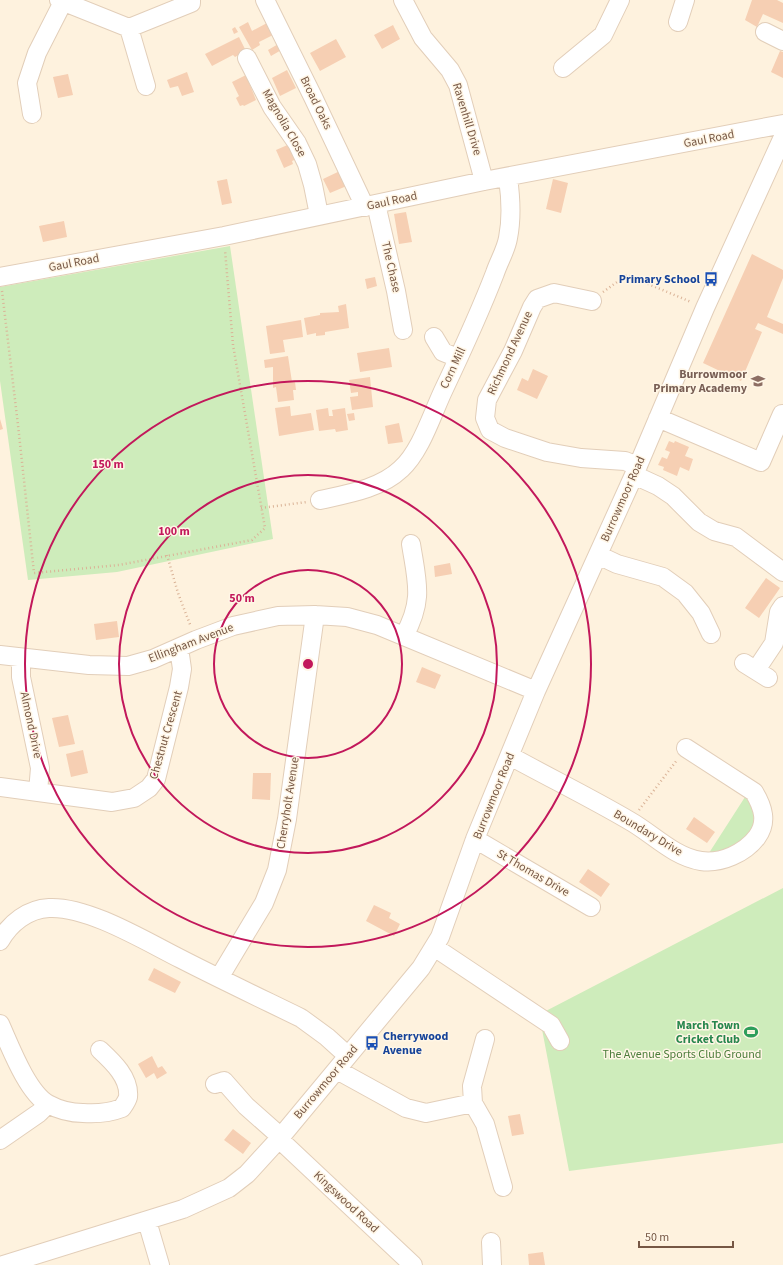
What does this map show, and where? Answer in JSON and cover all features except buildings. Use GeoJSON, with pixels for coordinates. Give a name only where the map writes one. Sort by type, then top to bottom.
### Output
{"type":"FeatureCollection","features":[{"type":"Feature","properties":{"kind":"street"},"geometry":{"type":"LineString","coordinates":[[32,114],[27,83],[37,53],[61,1],[130,28],[191,3],[191,0]]}},
{"type":"Feature","properties":{"kind":"street","name":"Broad Oaks"},"geometry":{"type":"LineString","coordinates":[[264,0],[370,206]]}},
{"type":"Feature","properties":{"kind":"street","name":"Ravenhill Drive"},"geometry":{"type":"LineString","coordinates":[[403,0],[423,38],[450,70],[458,85],[484,181]]}},
{"type":"Feature","properties":{"kind":"street"},"geometry":{"type":"LineString","coordinates":[[562,68],[603,35],[620,0]]}},
{"type":"Feature","properties":{"kind":"street"},"geometry":{"type":"LineString","coordinates":[[678,22],[685,0]]}},
{"type":"Feature","properties":{"kind":"street"},"geometry":{"type":"LineString","coordinates":[[130,28],[146,86]]}},
{"type":"Feature","properties":{"kind":"street"},"geometry":{"type":"LineString","coordinates":[[765,32],[783,41]]}},
{"type":"Feature","properties":{"kind":"street","name":"Magnolia Close"},"geometry":{"type":"LineString","coordinates":[[247,58],[272,107],[297,143],[304,157],[313,185],[319,215]]}},
{"type":"Feature","properties":{"kind":"street","name":"Gaul Road"},"geometry":{"type":"LineString","coordinates":[[0,277],[224,236],[484,181],[508,178],[783,124]]}},
{"type":"Feature","properties":{"kind":"street","name":"Burrowmoor Road"},"geometry":{"type":"LineString","coordinates":[[3,1265],[147,1221],[183,1208],[229,1188],[247,1174],[280,1138],[421,968],[440,937],[454,902],[475,839],[536,691],[636,471],[705,308],[783,137]]}},
{"type":"Feature","properties":{"kind":"street","name":"Corn Mill"},"geometry":{"type":"LineString","coordinates":[[320,500],[362,490],[391,477],[402,469],[411,457],[424,433],[485,300],[508,240],[511,218],[511,196],[508,178]]}},
{"type":"Feature","properties":{"kind":"street","name":"The Chase"},"geometry":{"type":"LineString","coordinates":[[370,206],[396,291],[403,330]]}},
{"type":"Feature","properties":{"kind":"street","name":"Richmond Avenue"},"geometry":{"type":"LineString","coordinates":[[592,301],[554,293],[537,299],[513,351],[487,400],[485,418],[490,430],[505,438],[548,452],[581,458],[625,461],[636,471],[673,496],[699,522],[714,531],[736,537],[783,572]]}},
{"type":"Feature","properties":{"kind":"street"},"geometry":{"type":"LineString","coordinates":[[434,337],[443,352],[458,358]]}},
{"type":"Feature","properties":{"kind":"street"},"geometry":{"type":"LineString","coordinates":[[658,418],[761,462],[782,414]]}},
{"type":"Feature","properties":{"kind":"street"},"geometry":{"type":"LineString","coordinates":[[404,636],[413,619],[418,593],[411,544]]}},
{"type":"Feature","properties":{"kind":"street"},"geometry":{"type":"LineString","coordinates":[[598,555],[617,564],[662,577],[685,593],[701,613],[711,634]]}},
{"type":"Feature","properties":{"kind":"street"},"geometry":{"type":"LineString","coordinates":[[756,670],[774,643],[779,612],[783,606]]}},
{"type":"Feature","properties":{"kind":"street","name":"Ellingham Avenue"},"geometry":{"type":"LineString","coordinates":[[0,655],[21,659],[89,665],[128,666],[153,659],[233,626],[278,616],[315,615],[347,617],[377,625],[536,691]]}},
{"type":"Feature","properties":{"kind":"street","name":"Cherryholt Avenue"},"geometry":{"type":"LineString","coordinates":[[219,978],[264,903],[277,870],[287,819],[315,615]]}},
{"type":"Feature","properties":{"kind":"street","name":"Chestnut Crescent"},"geometry":{"type":"LineString","coordinates":[[0,787],[112,802],[134,798],[149,788],[156,779],[179,687],[182,670],[179,648]]}},
{"type":"Feature","properties":{"kind":"street","name":"Almond Drive"},"geometry":{"type":"LineString","coordinates":[[21,659],[21,677],[40,768],[38,792]]}},
{"type":"Feature","properties":{"kind":"street","name":"Boundary Drive"},"geometry":{"type":"LineString","coordinates":[[510,756],[631,821],[680,854],[700,861],[714,861],[727,858],[753,842],[762,830],[764,813],[754,792],[686,748]]}},
{"type":"Feature","properties":{"kind":"street","name":"St Thomas Drive"},"geometry":{"type":"LineString","coordinates":[[475,839],[591,907]]}},
{"type":"Feature","properties":{"kind":"street"},"geometry":{"type":"LineString","coordinates":[[0,939],[11,926],[33,911],[48,908],[67,909],[107,922],[301,1018],[327,1037],[348,1056]]}},
{"type":"Feature","properties":{"kind":"street"},"geometry":{"type":"LineString","coordinates":[[434,947],[551,1025],[560,1041]]}},
{"type":"Feature","properties":{"kind":"street"},"geometry":{"type":"LineString","coordinates":[[0,1024],[19,1068],[40,1098],[48,1104],[70,1113],[111,1112],[122,1108],[128,1098],[125,1080],[114,1062],[100,1050]]}},
{"type":"Feature","properties":{"kind":"street"},"geometry":{"type":"LineString","coordinates":[[485,1039],[472,1086],[473,1104],[485,1124],[503,1187]]}},
{"type":"Feature","properties":{"kind":"street"},"geometry":{"type":"LineString","coordinates":[[337,1070],[406,1108],[420,1112],[426,1113],[473,1104]]}},
{"type":"Feature","properties":{"kind":"street","name":"Kingswood Road"},"geometry":{"type":"LineString","coordinates":[[215,1084],[224,1081],[246,1106],[413,1265]]}},
{"type":"Feature","properties":{"kind":"street"},"geometry":{"type":"LineString","coordinates":[[0,1140],[39,1113],[48,1104]]}},
{"type":"Feature","properties":{"kind":"street"},"geometry":{"type":"LineString","coordinates":[[147,1221],[160,1265]]}},
{"type":"Feature","properties":{"kind":"street"},"geometry":{"type":"LineString","coordinates":[[491,1242],[492,1265]]}},
{"type":"Feature","properties":{"kind":"path"},"geometry":{"type":"LineString","coordinates":[[0,277],[34,573],[120,565],[252,540],[265,528],[233,345],[224,236]]}},
{"type":"Feature","properties":{"kind":"path"},"geometry":{"type":"LineString","coordinates":[[592,301],[627,275],[705,308]]}},
{"type":"Feature","properties":{"kind":"path"},"geometry":{"type":"LineString","coordinates":[[262,508],[320,500]]}},
{"type":"Feature","properties":{"kind":"path"},"geometry":{"type":"LineString","coordinates":[[167,555],[178,593],[196,640]]}},
{"type":"Feature","properties":{"kind":"path"},"geometry":{"type":"LineString","coordinates":[[631,821],[686,748]]}},
{"type":"Feature","properties":{"kind":"green space"},"geometry":{"type":"Polygon","coordinates":[[[230,246],[273,539],[117,572],[28,580],[0,381],[0,287],[230,246]]]}},
{"type":"Feature","properties":{"kind":"green space"},"geometry":{"type":"Polygon","coordinates":[[[745,797],[752,802],[758,818],[746,840],[720,853],[709,853],[745,797]]]}},
{"type":"Feature","properties":{"kind":"green space","name":"The Avenue Sports Club Ground"},"geometry":{"type":"Polygon","coordinates":[[[783,888],[783,1143],[569,1171],[541,1024],[542,1013],[783,888]]]}},
{"type":"Feature","properties":{"kind":"place","name":"Primary School"},"geometry":{"type":"Point","coordinates":[711,279]}},
{"type":"Feature","properties":{"kind":"place","name":"Burrowmoor Primary Academy"},"geometry":{"type":"Point","coordinates":[758,381]}},
{"type":"Feature","properties":{"kind":"place","name":"March Town Cricket Club"},"geometry":{"type":"Point","coordinates":[751,1032]}},
{"type":"Feature","properties":{"kind":"place","name":"Cherrywood Avenue"},"geometry":{"type":"Point","coordinates":[372,1043]}}]}
